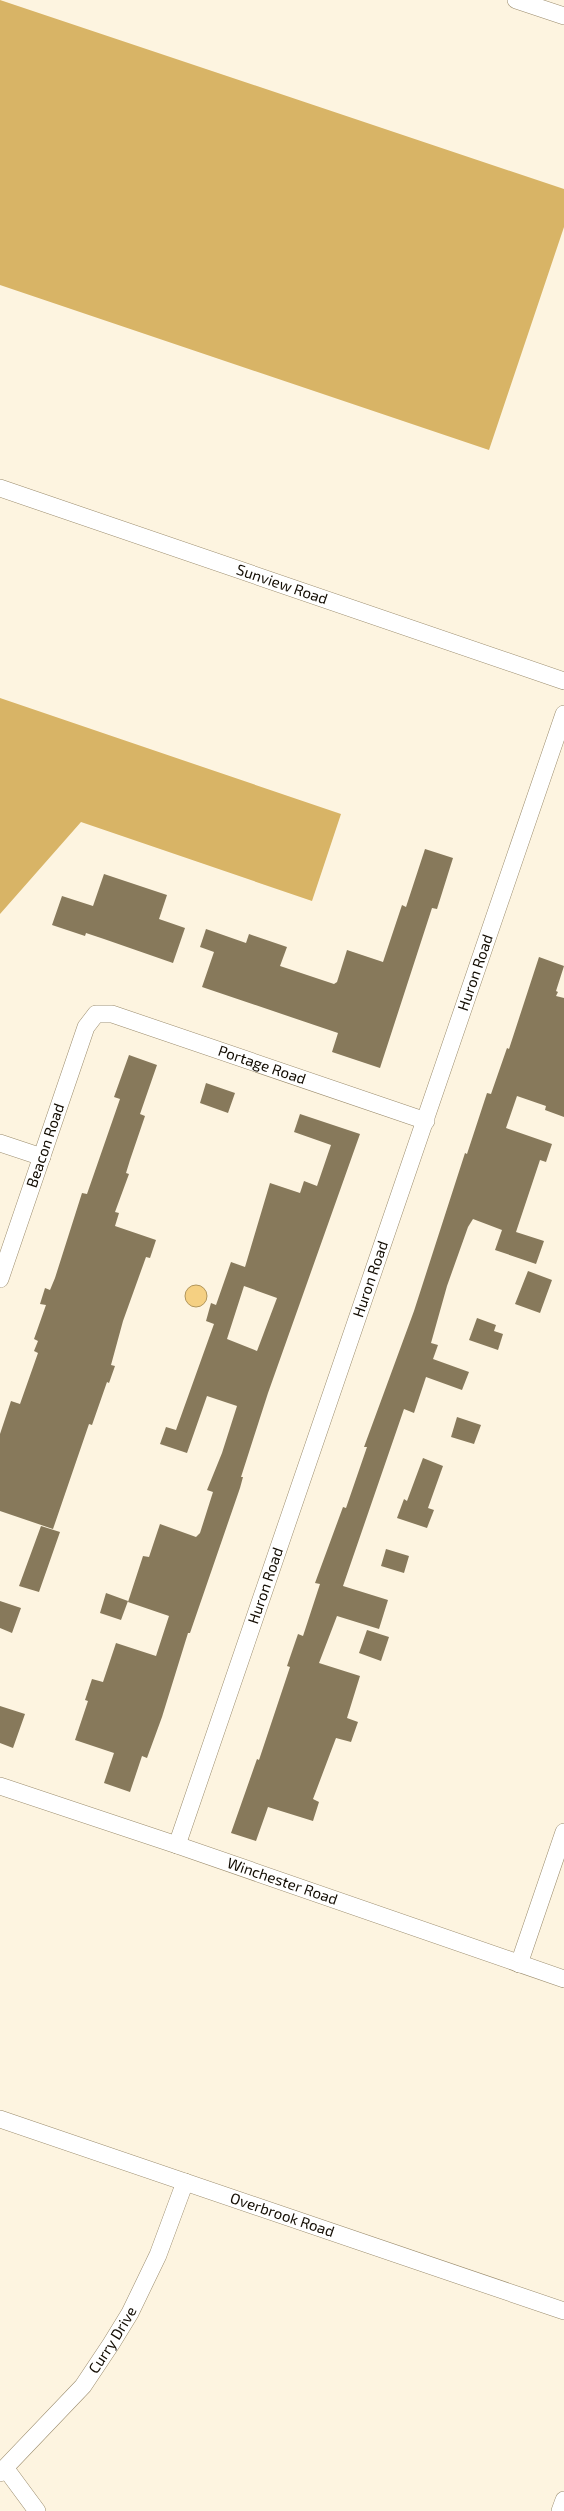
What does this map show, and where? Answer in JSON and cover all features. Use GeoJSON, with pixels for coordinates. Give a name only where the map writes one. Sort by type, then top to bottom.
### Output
{"type":"FeatureCollection","features":[{"type":"Feature","properties":{"kind":"street"},"geometry":{"type":"LineString","coordinates":[[516,0],[564,16]]}},
{"type":"Feature","properties":{"kind":"street","name":"Sunview Road"},"geometry":{"type":"LineString","coordinates":[[0,488],[564,681]]}},
{"type":"Feature","properties":{"kind":"street","name":"Huron Road"},"geometry":{"type":"LineString","coordinates":[[177,1845],[564,714]]}},
{"type":"Feature","properties":{"kind":"street","name":"Portage Road"},"geometry":{"type":"LineString","coordinates":[[96,1014],[112,1014],[426,1121]]}},
{"type":"Feature","properties":{"kind":"street","name":"Beacon Road"},"geometry":{"type":"LineString","coordinates":[[0,1279],[86,1027],[96,1014]]}},
{"type":"Feature","properties":{"kind":"street"},"geometry":{"type":"LineString","coordinates":[[0,1143],[42,1157]]}},
{"type":"Feature","properties":{"kind":"street","name":"Winchester Road"},"geometry":{"type":"LineString","coordinates":[[0,1786],[177,1845],[564,1979]]}},
{"type":"Feature","properties":{"kind":"street"},"geometry":{"type":"LineString","coordinates":[[519,1964],[564,1832]]}},
{"type":"Feature","properties":{"kind":"street","name":"Overbrook Road"},"geometry":{"type":"LineString","coordinates":[[0,2118],[564,2311]]}},
{"type":"Feature","properties":{"kind":"street","name":"Curry Drive"},"geometry":{"type":"LineString","coordinates":[[3,2471],[83,2386],[111,2344],[130,2313],[158,2255],[185,2182]]}},
{"type":"Feature","properties":{"kind":"street"},"geometry":{"type":"LineString","coordinates":[[3,2471],[37,2511]]}},
{"type":"Feature","properties":{"kind":"street"},"geometry":{"type":"LineString","coordinates":[[560,2511],[564,2500]]}},
{"type":"Feature","properties":{"kind":"shaded area"},"geometry":{"type":"Polygon","coordinates":[[[0,0],[564,189],[564,227],[489,450],[0,285],[0,0]]]}},
{"type":"Feature","properties":{"kind":"shaded area"},"geometry":{"type":"Polygon","coordinates":[[[0,698],[341,814],[312,901],[81,822],[0,914],[0,698]]]}},
{"type":"Feature","properties":{"kind":"shaded area"},"geometry":{"type":"Polygon","coordinates":[[[196,1285],[200,1286],[206,1292],[206,1300],[200,1306],[196,1307],[192,1306],[186,1300],[185,1296],[186,1292],[192,1286],[196,1285]]]}},
{"type":"Feature","properties":{"kind":"building"},"geometry":{"type":"Polygon","coordinates":[[[425,849],[453,858],[437,909],[432,908],[380,1068],[332,1052],[338,1033],[202,987],[214,952],[200,947],[206,929],[246,943],[249,934],[287,947],[280,966],[334,984],[337,982],[347,950],[383,962],[402,905],[406,907],[425,849]]]}},
{"type":"Feature","properties":{"kind":"building"},"geometry":{"type":"Polygon","coordinates":[[[104,874],[167,895],[159,919],[185,928],[173,963],[86,933],[85,936],[52,925],[62,896],[93,906],[104,874]]]}},
{"type":"Feature","properties":{"kind":"building"},"geometry":{"type":"Polygon","coordinates":[[[539,957],[564,966],[556,991],[558,992],[556,996],[564,998],[564,1117],[545,1110],[546,1106],[517,1096],[506,1128],[552,1144],[546,1162],[540,1160],[516,1232],[544,1241],[536,1264],[495,1250],[502,1230],[473,1219],[468,1227],[447,1286],[431,1343],[438,1345],[433,1359],[469,1372],[462,1390],[426,1377],[414,1413],[404,1409],[343,1586],[388,1600],[379,1629],[337,1616],[319,1663],[360,1676],[347,1718],[358,1722],[351,1742],[336,1738],[313,1799],[319,1802],[313,1821],[268,1807],[256,1841],[231,1833],[257,1759],[259,1760],[290,1667],[287,1666],[298,1634],[303,1636],[320,1584],[315,1583],[343,1507],[346,1508],[367,1447],[364,1447],[414,1311],[465,1153],[467,1154],[487,1093],[491,1094],[507,1048],[509,1049],[539,957]]]}},
{"type":"Feature","properties":{"kind":"building"},"geometry":{"type":"Polygon","coordinates":[[[129,1055],[157,1065],[140,1114],[145,1116],[126,1173],[129,1174],[115,1212],[119,1213],[115,1226],[156,1240],[150,1258],[146,1257],[123,1321],[111,1365],[115,1366],[109,1383],[107,1382],[92,1425],[89,1424],[53,1529],[0,1511],[0,1434],[11,1401],[20,1404],[38,1353],[34,1351],[38,1341],[34,1339],[46,1305],[40,1304],[45,1288],[50,1290],[55,1278],[82,1193],[87,1194],[120,1099],[114,1097],[129,1055]]]}},
{"type":"Feature","properties":{"kind":"building"},"geometry":{"type":"Polygon","coordinates":[[[206,1083],[235,1093],[228,1113],[200,1103],[206,1083]]]}},
{"type":"Feature","properties":{"kind":"building"},"geometry":{"type":"Polygon","coordinates":[[[300,1114],[360,1134],[268,1393],[241,1477],[243,1477],[240,1488],[190,1633],[188,1633],[162,1717],[147,1758],[142,1756],[130,1792],[104,1783],[114,1753],[75,1740],[88,1701],[85,1700],[92,1679],[103,1682],[116,1643],[156,1656],[169,1616],[128,1602],[143,1556],[149,1557],[160,1524],[196,1537],[200,1533],[213,1492],[207,1490],[222,1453],[237,1406],[207,1396],[187,1453],[160,1444],[166,1427],[176,1430],[214,1324],[206,1321],[211,1303],[216,1305],[231,1262],[245,1267],[270,1183],[300,1193],[304,1181],[317,1186],[331,1145],[294,1132],[300,1114]],[[244,1286],[227,1339],[257,1351],[277,1298],[244,1286]]]}},
{"type":"Feature","properties":{"kind":"building"},"geometry":{"type":"Polygon","coordinates":[[[528,1271],[552,1280],[540,1313],[515,1304],[528,1271]]]}},
{"type":"Feature","properties":{"kind":"building"},"geometry":{"type":"Polygon","coordinates":[[[477,1318],[496,1325],[494,1331],[503,1334],[498,1350],[469,1340],[477,1318]]]}},
{"type":"Feature","properties":{"kind":"building"},"geometry":{"type":"Polygon","coordinates":[[[457,1417],[481,1425],[474,1444],[451,1437],[457,1417]]]}},
{"type":"Feature","properties":{"kind":"building"},"geometry":{"type":"Polygon","coordinates":[[[423,1458],[443,1466],[428,1508],[434,1510],[427,1528],[397,1518],[404,1499],[407,1501],[423,1458]]]}},
{"type":"Feature","properties":{"kind":"building"},"geometry":{"type":"Polygon","coordinates":[[[41,1526],[60,1532],[39,1592],[19,1586],[41,1526]]]}},
{"type":"Feature","properties":{"kind":"building"},"geometry":{"type":"Polygon","coordinates":[[[386,1549],[409,1556],[404,1573],[381,1566],[386,1549]]]}},
{"type":"Feature","properties":{"kind":"building"},"geometry":{"type":"Polygon","coordinates":[[[106,1593],[128,1601],[121,1620],[100,1613],[106,1593]]]}},
{"type":"Feature","properties":{"kind":"building"},"geometry":{"type":"Polygon","coordinates":[[[0,1601],[21,1608],[12,1633],[0,1628],[0,1601]]]}},
{"type":"Feature","properties":{"kind":"building"},"geometry":{"type":"Polygon","coordinates":[[[367,1630],[389,1637],[381,1661],[359,1653],[367,1630]]]}},
{"type":"Feature","properties":{"kind":"building"},"geometry":{"type":"Polygon","coordinates":[[[0,1706],[25,1714],[13,1748],[0,1743],[0,1706]]]}}]}
